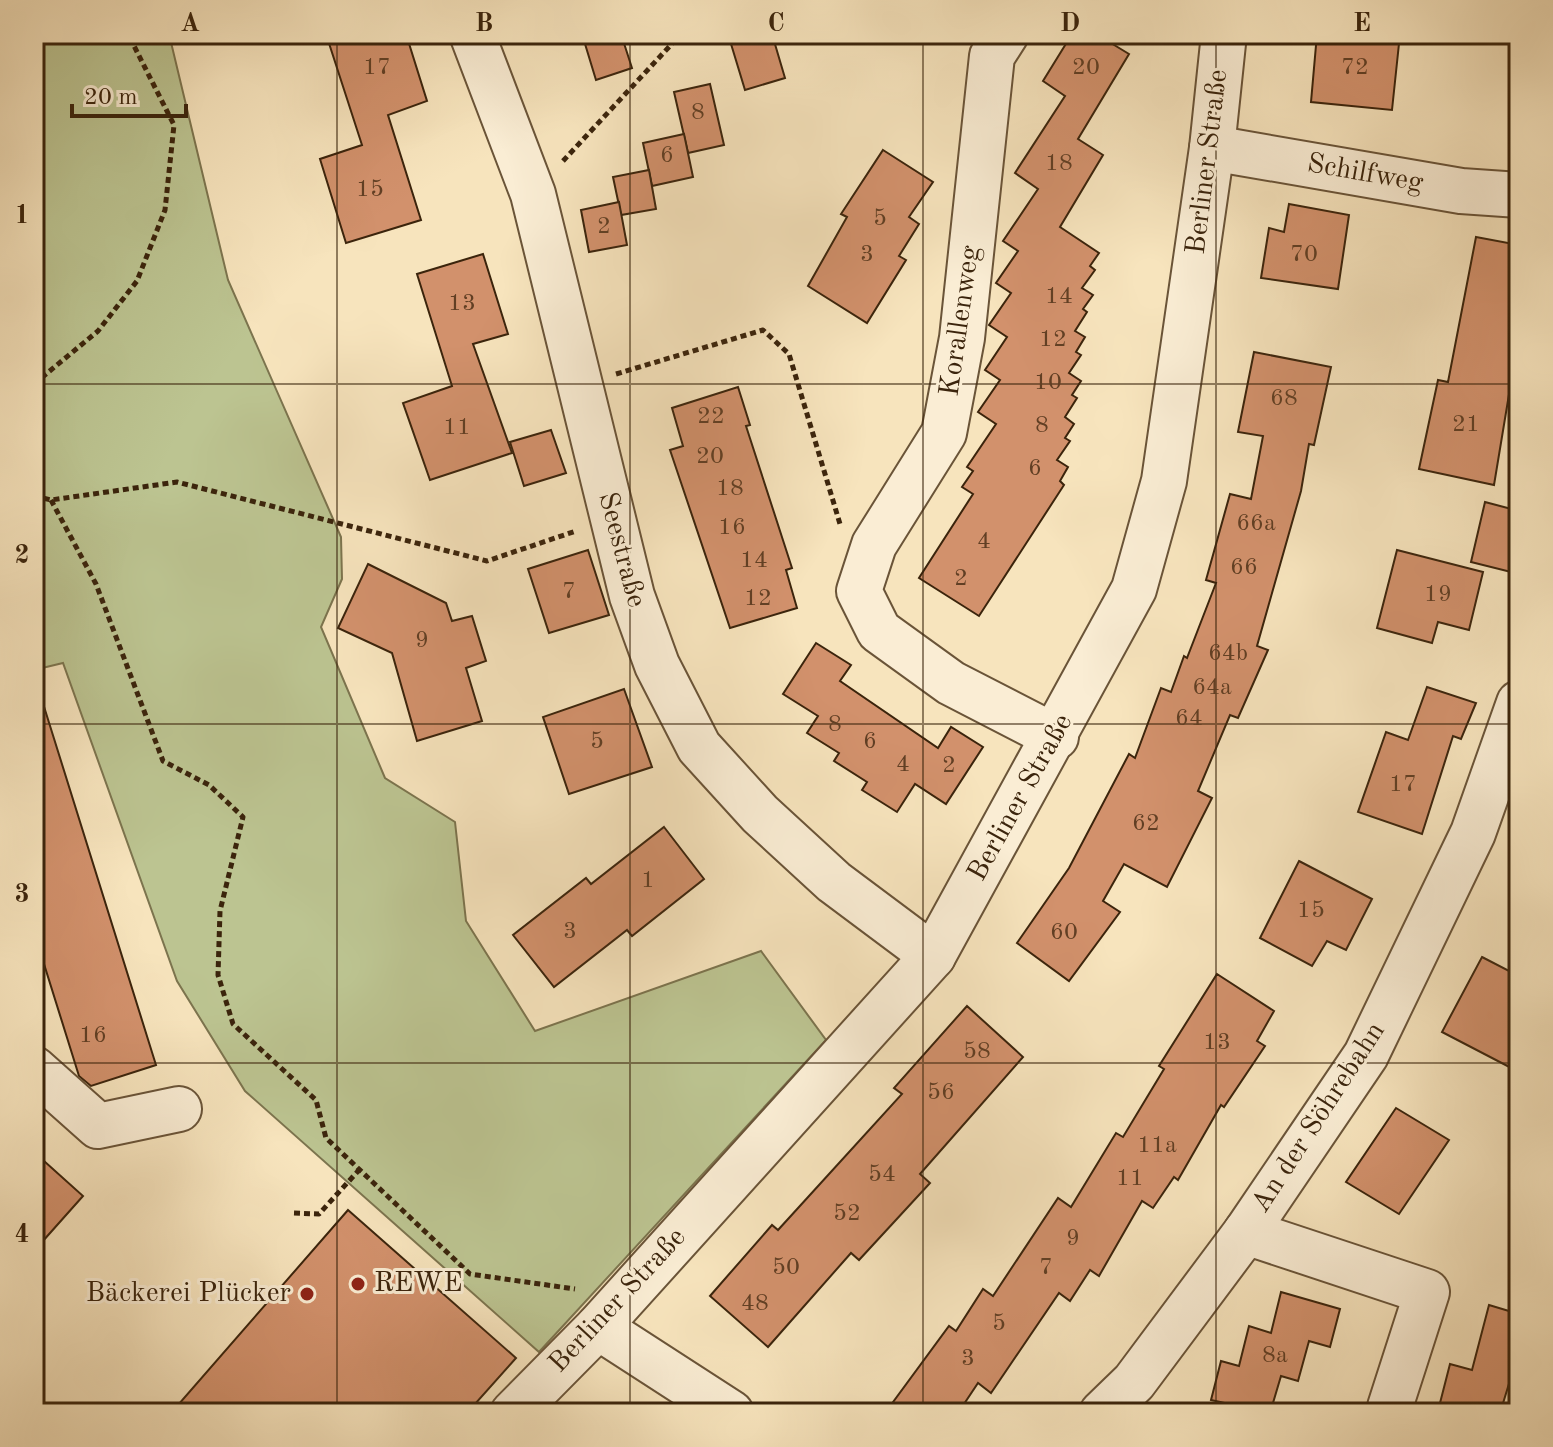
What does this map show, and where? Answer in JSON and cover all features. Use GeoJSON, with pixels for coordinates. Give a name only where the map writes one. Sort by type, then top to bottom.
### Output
{"type":"FeatureCollection","features":[{"type":"Feature","properties":{"kind":"street","name":"Korallenweg"},"geometry":{"type":"LineString","coordinates":[[1006,34],[992,56],[962,338],[944,433],[874,545],[859,591],[879,631],[951,683],[1056,737]]}},
{"type":"Feature","properties":{"kind":"street","name":"Berliner Straße"},"geometry":{"type":"LineString","coordinates":[[513,1413],[598,1327],[933,956],[1056,737],[1134,589],[1164,481],[1212,148],[1224,34]]}},
{"type":"Feature","properties":{"kind":"street","name":"Seestraße"},"geometry":{"type":"LineString","coordinates":[[479,37],[533,194],[632,596],[657,665],[699,747],[760,814],[834,882],[933,956]]}},
{"type":"Feature","properties":{"kind":"street","name":"Schilfweg"},"geometry":{"type":"LineString","coordinates":[[1212,148],[1461,191],[1519,195]]}},
{"type":"Feature","properties":{"kind":"street","name":"An der Söhrebahn"},"geometry":{"type":"LineString","coordinates":[[1102,1413],[1134,1382],[1246,1232],[1366,1055],[1473,833],[1519,703]]}},
{"type":"Feature","properties":{"kind":"street"},"geometry":{"type":"LineString","coordinates":[[34,1069],[98,1126],[179,1109]]}},
{"type":"Feature","properties":{"kind":"street"},"geometry":{"type":"LineString","coordinates":[[1246,1232],[1427,1292],[1390,1407]]}},
{"type":"Feature","properties":{"kind":"street"},"geometry":{"type":"LineString","coordinates":[[598,1327],[731,1413]]}},
{"type":"Feature","properties":{"kind":"path"},"geometry":{"type":"LineString","coordinates":[[34,384],[98,331],[137,281],[165,210],[174,125],[128,34]]}},
{"type":"Feature","properties":{"kind":"path"},"geometry":{"type":"LineString","coordinates":[[533,194],[681,34]]}},
{"type":"Feature","properties":{"kind":"path"},"geometry":{"type":"LineString","coordinates":[[919,34],[929,34]]}},
{"type":"Feature","properties":{"kind":"path"},"geometry":{"type":"LineString","coordinates":[[579,385],[763,330],[789,354],[842,531]]}},
{"type":"Feature","properties":{"kind":"path"},"geometry":{"type":"LineString","coordinates":[[34,496],[51,500],[177,482],[487,561],[612,519]]}},
{"type":"Feature","properties":{"kind":"path"},"geometry":{"type":"LineString","coordinates":[[51,500],[96,584],[163,761],[209,785],[243,817],[220,911],[218,975],[233,1024],[316,1100],[326,1138],[470,1274],[549,1288],[629,1291]]}},
{"type":"Feature","properties":{"kind":"path"},"geometry":{"type":"LineString","coordinates":[[294,1213],[319,1214],[359,1170]]}},
{"type":"Feature","properties":{"kind":"green space"},"geometry":{"type":"Polygon","coordinates":[[[34,34],[169,34],[228,280],[341,537],[342,579],[321,627],[385,778],[455,822],[466,921],[535,1031],[761,951],[826,1040],[539,1352],[245,1091],[177,981],[63,663],[34,670],[34,34]]]}},
{"type":"Feature","properties":{"kind":"building"},"geometry":{"type":"Polygon","coordinates":[[[326,34],[406,34],[427,101],[388,115],[421,220],[346,243],[320,159],[362,145],[326,34]]]}},
{"type":"Feature","properties":{"kind":"building"},"geometry":{"type":"Polygon","coordinates":[[[582,34],[621,34],[632,68],[596,80],[582,34]]]}},
{"type":"Feature","properties":{"kind":"building"},"geometry":{"type":"Polygon","coordinates":[[[728,34],[772,34],[785,78],[745,90],[728,34]]]}},
{"type":"Feature","properties":{"kind":"building"},"geometry":{"type":"Polygon","coordinates":[[[1072,34],[1096,34],[1129,54],[1078,139],[1103,155],[1060,227],[1099,253],[1090,266],[1095,270],[1082,288],[1093,295],[1083,309],[1087,312],[1075,331],[1085,337],[1076,352],[1081,355],[1069,373],[1081,381],[1072,395],[1077,398],[1065,417],[1074,424],[1065,438],[1070,441],[1057,460],[1068,467],[1060,481],[1064,485],[979,616],[919,578],[973,494],[962,487],[973,471],[967,467],[996,424],[978,412],[1000,380],[985,370],[1007,337],[989,325],[1011,293],[996,283],[1018,251],[1003,241],[1038,189],[1015,173],[1065,96],[1043,81],[1072,34]]]}},
{"type":"Feature","properties":{"kind":"building"},"geometry":{"type":"Polygon","coordinates":[[[1317,34],[1400,34],[1392,110],[1311,102],[1317,34]]]}},
{"type":"Feature","properties":{"kind":"building"},"geometry":{"type":"Polygon","coordinates":[[[710,84],[724,145],[688,153],[674,92],[710,84]]]}},
{"type":"Feature","properties":{"kind":"building"},"geometry":{"type":"Polygon","coordinates":[[[684,134],[693,177],[652,186],[643,143],[684,134]]]}},
{"type":"Feature","properties":{"kind":"building"},"geometry":{"type":"Polygon","coordinates":[[[883,150],[933,182],[909,217],[919,224],[899,256],[906,260],[867,323],[808,286],[847,217],[841,214],[883,150]]]}},
{"type":"Feature","properties":{"kind":"building"},"geometry":{"type":"Polygon","coordinates":[[[649,170],[656,209],[621,215],[613,177],[649,170]]]}},
{"type":"Feature","properties":{"kind":"building"},"geometry":{"type":"Polygon","coordinates":[[[619,202],[627,245],[589,252],[581,210],[619,202]]]}},
{"type":"Feature","properties":{"kind":"building"},"geometry":{"type":"Polygon","coordinates":[[[1289,204],[1349,215],[1338,289],[1261,278],[1269,228],[1284,232],[1289,204]]]}},
{"type":"Feature","properties":{"kind":"building"},"geometry":{"type":"Polygon","coordinates":[[[1476,237],[1519,245],[1519,334],[1494,485],[1419,469],[1438,380],[1448,382],[1476,237]]]}},
{"type":"Feature","properties":{"kind":"building"},"geometry":{"type":"Polygon","coordinates":[[[483,254],[508,334],[473,344],[512,453],[430,480],[403,403],[452,386],[417,274],[483,254]]]}},
{"type":"Feature","properties":{"kind":"building"},"geometry":{"type":"Polygon","coordinates":[[[1254,352],[1331,367],[1314,445],[1309,444],[1301,491],[1257,646],[1268,650],[1238,718],[1230,715],[1198,791],[1212,798],[1167,887],[1124,864],[1103,901],[1120,912],[1069,981],[1017,943],[1069,868],[1129,754],[1135,758],[1161,688],[1171,692],[1216,583],[1206,580],[1230,494],[1251,499],[1263,436],[1238,432],[1254,352]]]}},
{"type":"Feature","properties":{"kind":"building"},"geometry":{"type":"Polygon","coordinates":[[[738,387],[750,425],[746,426],[792,568],[786,570],[797,608],[730,628],[670,450],[683,446],[672,408],[738,387]]]}},
{"type":"Feature","properties":{"kind":"building"},"geometry":{"type":"Polygon","coordinates":[[[551,430],[566,473],[524,486],[510,442],[551,430]]]}},
{"type":"Feature","properties":{"kind":"building"},"geometry":{"type":"Polygon","coordinates":[[[1485,502],[1519,511],[1519,574],[1471,562],[1485,502]]]}},
{"type":"Feature","properties":{"kind":"building"},"geometry":{"type":"Polygon","coordinates":[[[588,550],[609,615],[549,633],[528,569],[588,550]]]}},
{"type":"Feature","properties":{"kind":"building"},"geometry":{"type":"Polygon","coordinates":[[[1397,550],[1483,572],[1469,630],[1438,622],[1432,643],[1377,628],[1397,550]]]}},
{"type":"Feature","properties":{"kind":"building"},"geometry":{"type":"Polygon","coordinates":[[[368,564],[446,603],[452,621],[472,616],[486,661],[466,668],[482,721],[417,741],[392,653],[338,628],[368,564]]]}},
{"type":"Feature","properties":{"kind":"building"},"geometry":{"type":"Polygon","coordinates":[[[816,643],[851,665],[840,681],[938,748],[951,727],[983,747],[946,804],[915,784],[897,812],[862,790],[867,782],[834,761],[839,753],[807,733],[818,716],[783,694],[816,643]]]}},
{"type":"Feature","properties":{"kind":"building"},"geometry":{"type":"Polygon","coordinates":[[[1427,687],[1476,703],[1461,739],[1453,736],[1422,834],[1358,812],[1386,732],[1408,740],[1427,687]]]}},
{"type":"Feature","properties":{"kind":"building"},"geometry":{"type":"Polygon","coordinates":[[[624,689],[652,767],[569,794],[543,717],[624,689]]]}},
{"type":"Feature","properties":{"kind":"building"},"geometry":{"type":"Polygon","coordinates":[[[41,697],[156,1065],[91,1086],[79,1076],[34,932],[34,698],[41,697]]]}},
{"type":"Feature","properties":{"kind":"building"},"geometry":{"type":"Polygon","coordinates":[[[664,827],[704,879],[632,936],[627,930],[554,987],[513,935],[586,878],[591,884],[664,827]]]}},
{"type":"Feature","properties":{"kind":"building"},"geometry":{"type":"Polygon","coordinates":[[[1299,861],[1372,899],[1346,950],[1327,941],[1312,966],[1260,938],[1299,861]]]}},
{"type":"Feature","properties":{"kind":"building"},"geometry":{"type":"Polygon","coordinates":[[[1482,957],[1519,976],[1519,1072],[1442,1032],[1482,957]]]}},
{"type":"Feature","properties":{"kind":"building"},"geometry":{"type":"Polygon","coordinates":[[[1217,974],[1274,1011],[1257,1041],[1265,1046],[1224,1107],[1221,1105],[1178,1180],[1174,1177],[1153,1208],[1142,1201],[1099,1276],[1090,1270],[1070,1301],[1059,1293],[991,1393],[978,1383],[958,1413],[885,1413],[949,1326],[956,1331],[983,1289],[993,1296],[1058,1198],[1071,1207],[1116,1133],[1123,1137],[1164,1069],[1159,1066],[1217,974]]]}},
{"type":"Feature","properties":{"kind":"building"},"geometry":{"type":"Polygon","coordinates":[[[967,1006],[1023,1057],[920,1174],[930,1183],[859,1260],[851,1253],[768,1347],[710,1296],[772,1225],[778,1230],[902,1094],[894,1088],[967,1006]]]}},
{"type":"Feature","properties":{"kind":"building"},"geometry":{"type":"Polygon","coordinates":[[[1396,1108],[1449,1140],[1399,1214],[1346,1182],[1396,1108]]]}},
{"type":"Feature","properties":{"kind":"building"},"geometry":{"type":"Polygon","coordinates":[[[34,1152],[83,1196],[34,1251],[34,1152]]]}},
{"type":"Feature","properties":{"kind":"building","name":"REWE"},"geometry":{"type":"Polygon","coordinates":[[[348,1210],[516,1358],[467,1413],[171,1413],[348,1210]]]}},
{"type":"Feature","properties":{"kind":"building"},"geometry":{"type":"Polygon","coordinates":[[[1281,1292],[1340,1309],[1330,1347],[1309,1341],[1298,1381],[1281,1376],[1270,1413],[1211,1400],[1221,1361],[1239,1366],[1249,1326],[1271,1333],[1281,1292]]]}},
{"type":"Feature","properties":{"kind":"building"},"geometry":{"type":"Polygon","coordinates":[[[1489,1305],[1519,1314],[1519,1351],[1500,1413],[1478,1413],[1440,1403],[1450,1364],[1472,1370],[1489,1305]]]}},
{"type":"Feature","properties":{"kind":"place","name":"REWE"},"geometry":{"type":"Point","coordinates":[358,1284]}},
{"type":"Feature","properties":{"kind":"place","name":"Bäckerei Plücker"},"geometry":{"type":"Point","coordinates":[307,1294]}}]}
